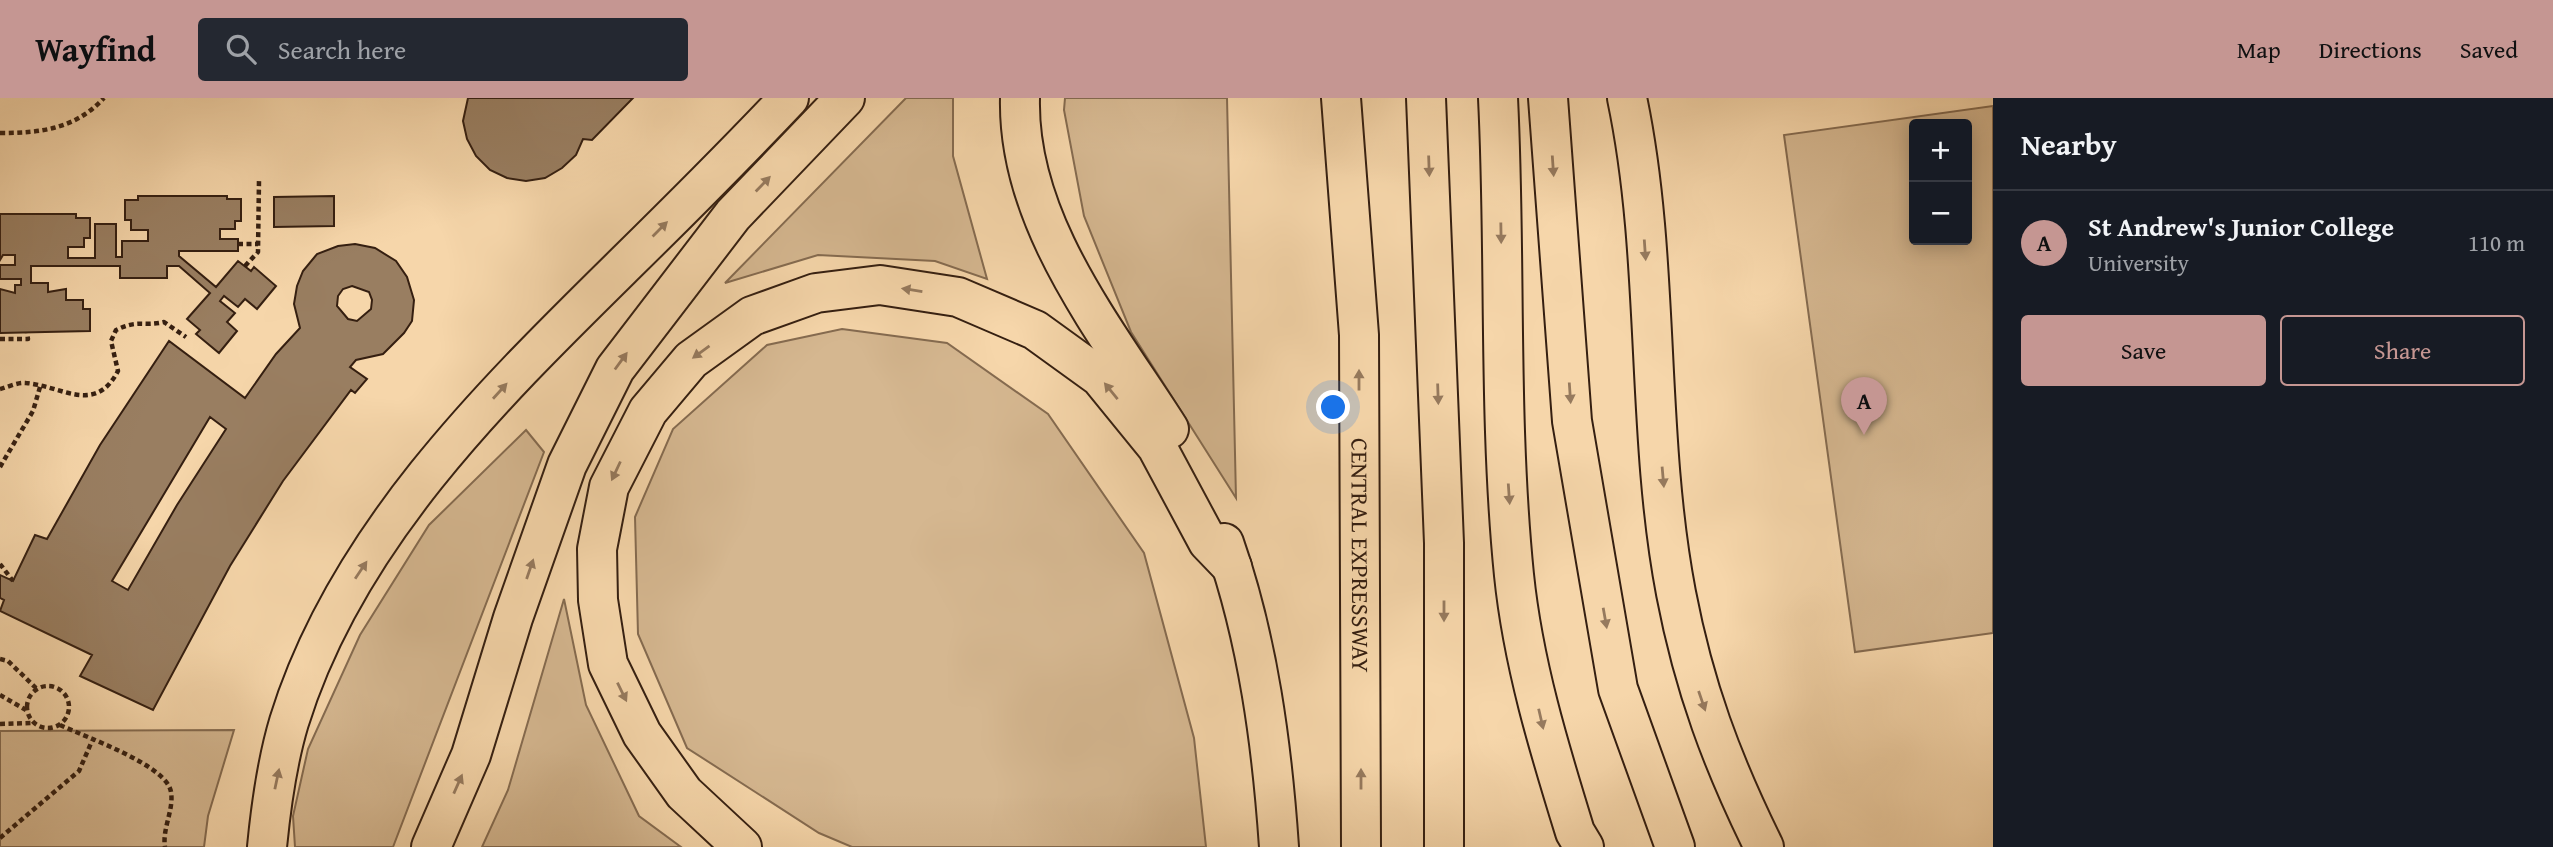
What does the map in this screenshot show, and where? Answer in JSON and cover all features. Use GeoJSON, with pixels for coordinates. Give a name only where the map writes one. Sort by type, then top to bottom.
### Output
{"type":"FeatureCollection","features":[{"type":"Feature","properties":{"kind":"highway"},"geometry":{"type":"LineString","coordinates":[[268,847],[271,803],[289,723],[315,654],[355,578],[433,464],[536,351],[700,190],[789,98]]}},
{"type":"Feature","properties":{"kind":"highway"},"geometry":{"type":"LineString","coordinates":[[431,847],[471,755],[513,618],[567,465],[615,369],[733,215],[845,98]]}},
{"type":"Feature","properties":{"kind":"highway"},"geometry":{"type":"LineString","coordinates":[[1020,98],[1024,152],[1035,198],[1056,247],[1177,442],[1211,509],[1232,567],[1258,676],[1275,790],[1279,847]]}},
{"type":"Feature","properties":{"kind":"highway","name":"CENTRAL EXPRESSWAY"},"geometry":{"type":"LineString","coordinates":[[1341,98],[1359,335],[1361,847]]}},
{"type":"Feature","properties":{"kind":"highway"},"geometry":{"type":"LineString","coordinates":[[1426,98],[1444,543],[1444,847]]}},
{"type":"Feature","properties":{"kind":"highway"},"geometry":{"type":"LineString","coordinates":[[1498,98],[1504,426],[1514,577],[1541,722],[1575,832],[1584,847]]}},
{"type":"Feature","properties":{"kind":"highway"},"geometry":{"type":"LineString","coordinates":[[1548,98],[1572,421],[1618,689],[1675,847]]}},
{"type":"Feature","properties":{"kind":"highway"},"geometry":{"type":"LineString","coordinates":[[1627,98],[1640,182],[1667,517],[1676,592],[1698,689],[1727,771],[1764,847]]}},
{"type":"Feature","properties":{"kind":"highway"},"geometry":{"type":"LineString","coordinates":[[742,847],[684,793],[642,734],[608,664],[598,600],[597,549],[609,487],[648,411],[691,360],[752,316],[816,293],[880,285],[958,297],[1035,330],[1100,377],[1157,447],[1208,542],[1232,567]]}},
{"type":"Feature","properties":{"kind":"path"},"geometry":{"type":"LineString","coordinates":[[0,132],[27,133],[61,128],[81,118],[104,98]]}},
{"type":"Feature","properties":{"kind":"path"},"geometry":{"type":"LineString","coordinates":[[245,266],[258,252],[259,180]]}},
{"type":"Feature","properties":{"kind":"path"},"geometry":{"type":"LineString","coordinates":[[238,244],[258,244]]}},
{"type":"Feature","properties":{"kind":"path"},"geometry":{"type":"LineString","coordinates":[[0,389],[25,383],[74,396],[92,394],[111,385],[118,371],[111,341],[116,330],[134,321],[150,325],[164,322],[186,337]]}},
{"type":"Feature","properties":{"kind":"path"},"geometry":{"type":"LineString","coordinates":[[0,339],[28,339],[27,333]]}},
{"type":"Feature","properties":{"kind":"path"},"geometry":{"type":"LineString","coordinates":[[0,467],[33,411],[40,387]]}},
{"type":"Feature","properties":{"kind":"path"},"geometry":{"type":"LineString","coordinates":[[0,564],[13,581]]}},
{"type":"Feature","properties":{"kind":"path"},"geometry":{"type":"LineString","coordinates":[[0,659],[8,661],[36,688]]}},
{"type":"Feature","properties":{"kind":"path"},"geometry":{"type":"LineString","coordinates":[[0,724],[33,723],[46,729],[60,725],[68,715],[69,702],[62,691],[50,685],[36,688],[28,698],[26,710]]}},
{"type":"Feature","properties":{"kind":"path"},"geometry":{"type":"LineString","coordinates":[[0,695],[26,710],[33,723]]}},
{"type":"Feature","properties":{"kind":"path"},"geometry":{"type":"LineString","coordinates":[[60,725],[153,768],[166,780],[171,793],[165,847]]}},
{"type":"Feature","properties":{"kind":"path"},"geometry":{"type":"LineString","coordinates":[[0,838],[79,771],[92,741]]}},
{"type":"Feature","properties":{"kind":"shaded area"},"geometry":{"type":"Polygon","coordinates":[[[906,98],[953,98],[953,156],[987,279],[935,261],[818,255],[725,283],[906,98]]]}},
{"type":"Feature","properties":{"kind":"shaded area"},"geometry":{"type":"Polygon","coordinates":[[[1065,98],[1227,98],[1236,498],[1131,332],[1084,216],[1064,110],[1065,98]]]}},
{"type":"Feature","properties":{"kind":"shaded area"},"geometry":{"type":"Polygon","coordinates":[[[1993,106],[1993,633],[1855,652],[1784,135],[1993,106]]]}},
{"type":"Feature","properties":{"kind":"shaded area"},"geometry":{"type":"Polygon","coordinates":[[[842,329],[947,343],[1048,414],[1144,553],[1194,738],[1206,847],[852,847],[819,833],[687,748],[638,634],[635,517],[673,429],[767,345],[842,329]]]}},
{"type":"Feature","properties":{"kind":"shaded area"},"geometry":{"type":"Polygon","coordinates":[[[526,430],[544,452],[393,847],[295,847],[293,816],[308,749],[360,635],[429,525],[526,430]]]}},
{"type":"Feature","properties":{"kind":"shaded area"},"geometry":{"type":"Polygon","coordinates":[[[564,599],[586,705],[639,816],[681,847],[482,847],[508,790],[564,599]]]}},
{"type":"Feature","properties":{"kind":"shaded area"},"geometry":{"type":"Polygon","coordinates":[[[234,730],[208,816],[204,847],[0,847],[0,731],[234,730]]]}},
{"type":"Feature","properties":{"kind":"building"},"geometry":{"type":"Polygon","coordinates":[[[468,98],[633,98],[592,140],[583,139],[576,155],[562,168],[545,178],[526,181],[507,178],[490,170],[476,156],[467,139],[463,121],[468,98]]]}},
{"type":"Feature","properties":{"kind":"building"},"geometry":{"type":"Polygon","coordinates":[[[138,196],[227,196],[227,199],[241,199],[241,221],[235,221],[235,229],[220,229],[220,239],[238,239],[238,251],[179,251],[179,256],[216,287],[238,261],[251,271],[254,267],[276,286],[257,309],[245,299],[238,307],[224,296],[220,301],[235,313],[227,322],[237,331],[219,353],[196,334],[200,330],[187,319],[210,293],[179,266],[167,266],[167,278],[120,278],[120,266],[31,266],[31,283],[48,283],[48,292],[66,289],[66,300],[83,300],[83,309],[90,309],[90,331],[0,333],[0,289],[15,293],[15,285],[21,285],[21,279],[0,279],[0,265],[15,265],[15,255],[3,255],[0,260],[0,214],[76,214],[76,218],[90,218],[90,238],[84,238],[84,247],[68,247],[68,258],[95,258],[95,224],[116,224],[116,257],[122,257],[122,241],[148,241],[148,230],[131,230],[131,220],[125,220],[125,200],[138,200],[138,196]]]}},
{"type":"Feature","properties":{"kind":"building"},"geometry":{"type":"Polygon","coordinates":[[[334,196],[334,226],[274,227],[274,197],[334,196]]]}},
{"type":"Feature","properties":{"kind":"building"},"geometry":{"type":"Polygon","coordinates":[[[355,244],[375,248],[396,261],[407,277],[414,300],[412,321],[383,354],[356,360],[350,367],[367,379],[355,393],[351,390],[283,481],[230,566],[153,710],[80,676],[92,655],[0,611],[4,600],[0,598],[0,575],[13,581],[35,535],[47,539],[100,445],[169,341],[245,398],[276,354],[300,328],[294,304],[303,271],[317,254],[338,246],[355,244]],[[352,286],[343,289],[338,296],[337,306],[348,319],[357,321],[371,309],[372,300],[369,292],[352,286]],[[210,417],[112,581],[128,590],[177,505],[226,429],[210,417]]]}},
{"type":"Feature","properties":{"kind":"place","name":"St Andrew's Junior College"},"geometry":{"type":"Point","coordinates":[1864,435]}}]}
